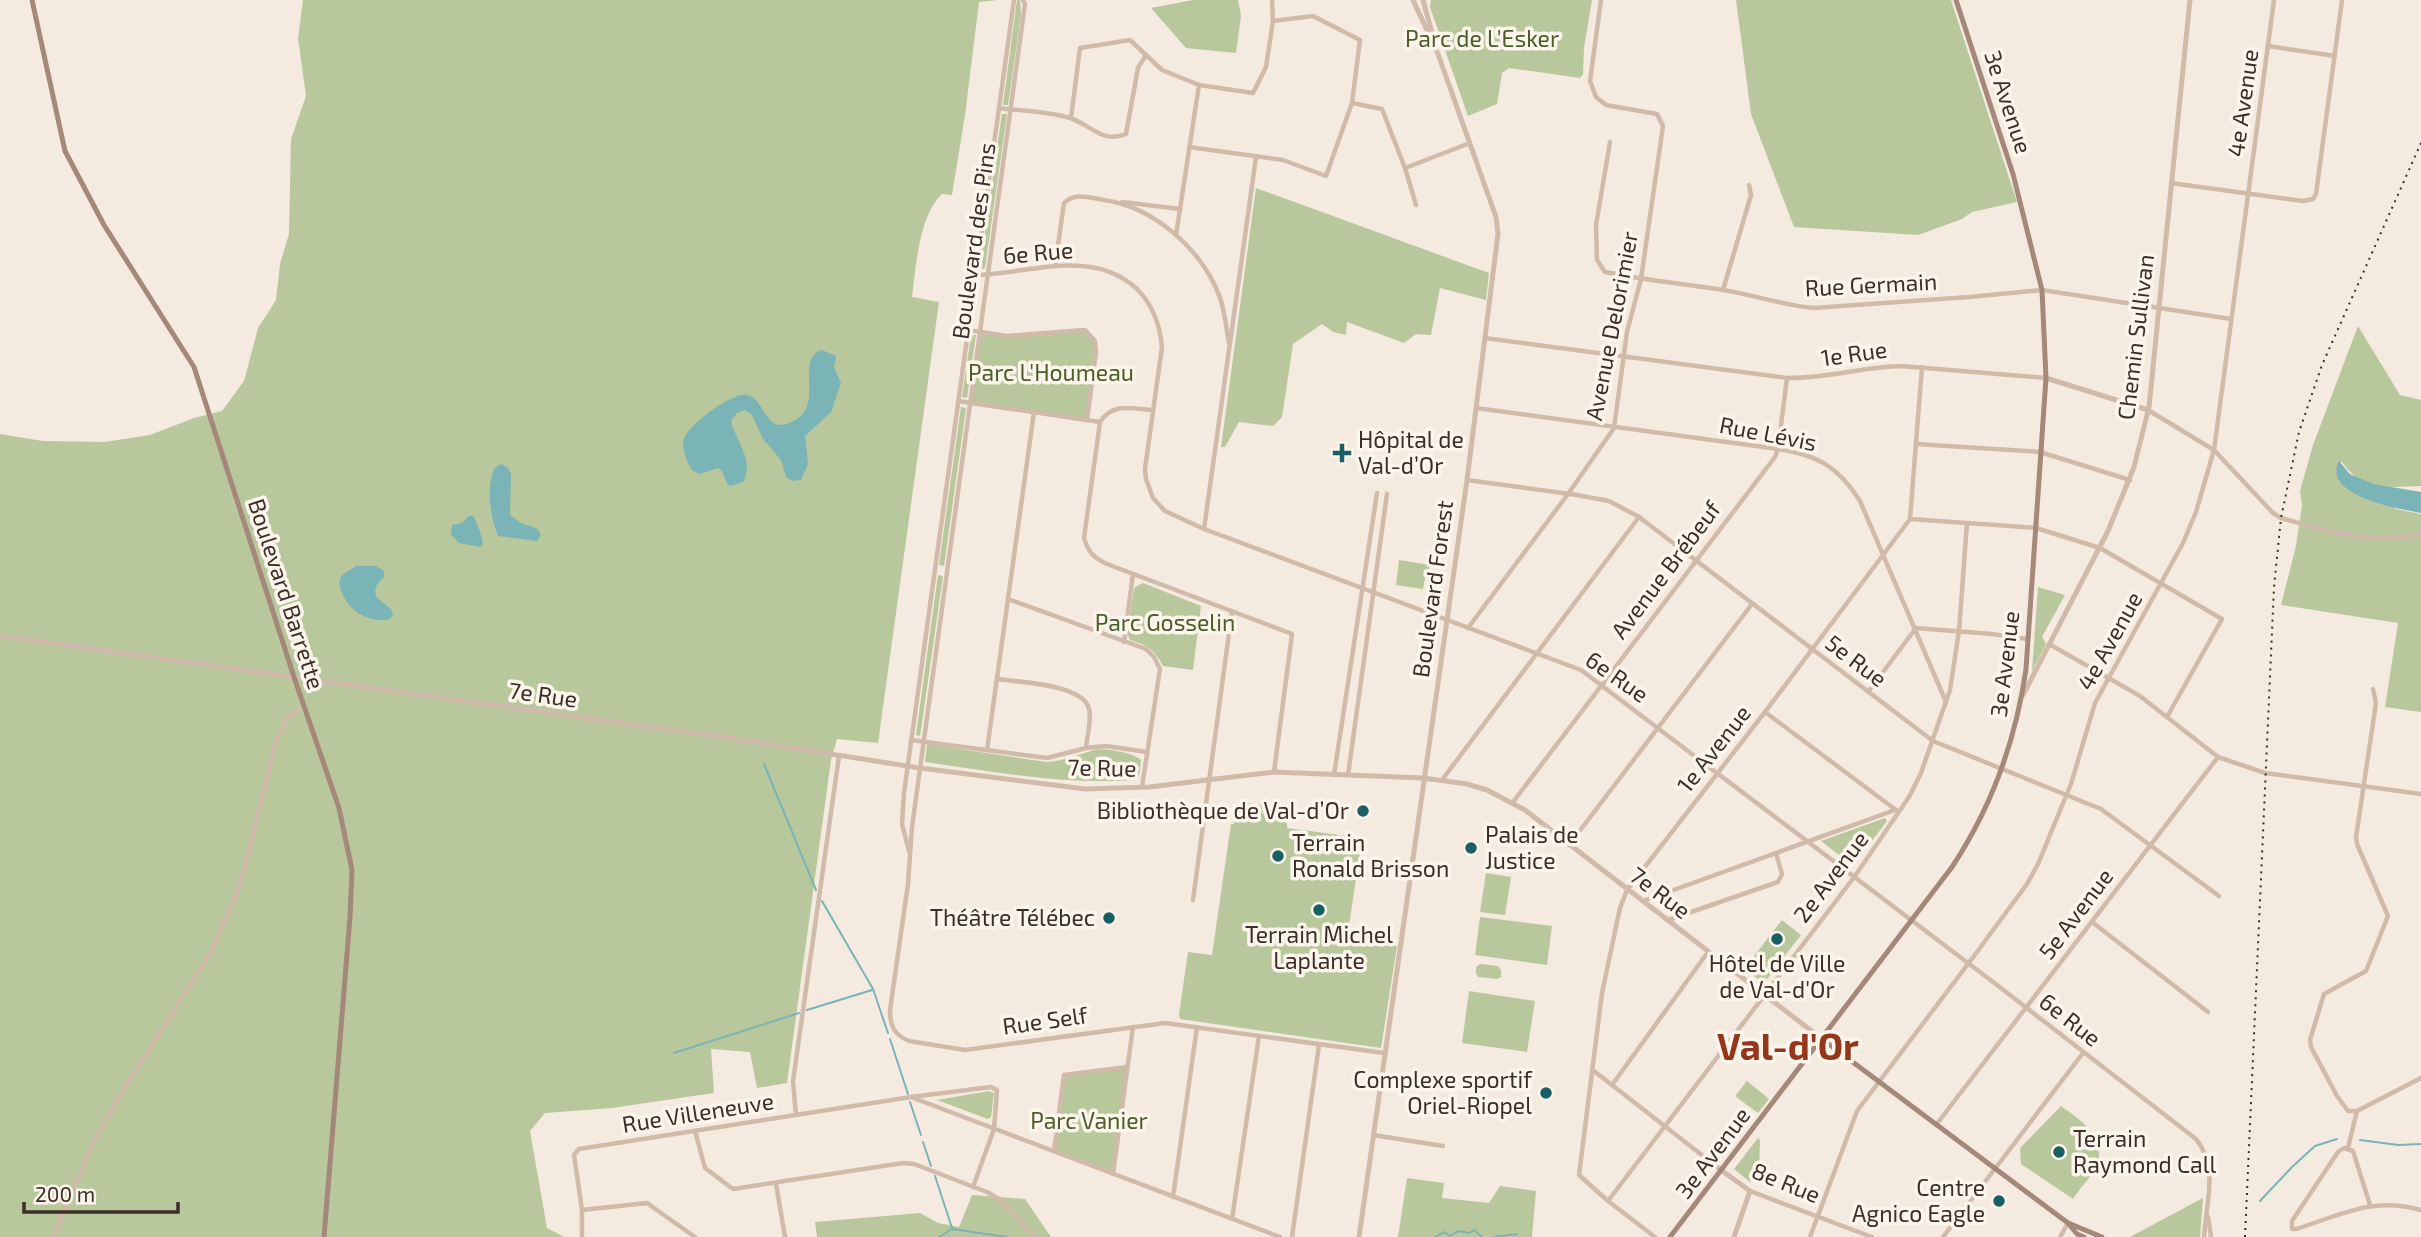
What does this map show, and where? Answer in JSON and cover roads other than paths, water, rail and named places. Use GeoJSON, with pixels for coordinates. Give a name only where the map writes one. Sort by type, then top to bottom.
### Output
{"type":"FeatureCollection","features":[{"type":"Feature","properties":{"kind":"main road","name":"Boulevard Barrette"},"geometry":{"type":"LineString","coordinates":[[32,0],[65,151],[104,225],[194,368],[339,808],[352,870],[324,1237]]}},
{"type":"Feature","properties":{"kind":"main road","name":"3e Avenue"},"geometry":{"type":"LineString","coordinates":[[1670,1237],[1965,848],[2000,770],[2012,737],[2022,695],[2046,378],[2042,289],[2013,174],[1956,0]]}},
{"type":"Feature","properties":{"kind":"main road","name":"7e Rue"},"geometry":{"type":"LineString","coordinates":[[1822,1039],[2068,1223],[2102,1237]]}},
{"type":"Feature","properties":{"kind":"main road","name":"7e Rue"},"geometry":{"type":"LineString","coordinates":[[2068,1223],[2076,1235],[2084,1237]]}},
{"type":"Feature","properties":{"kind":"street","name":"Boulevard des Pins"},"geometry":{"type":"LineString","coordinates":[[907,766],[1014,0]]}},
{"type":"Feature","properties":{"kind":"street","name":"Boulevard des Pins"},"geometry":{"type":"LineString","coordinates":[[920,768],[1025,4],[1023,0]]}},
{"type":"Feature","properties":{"kind":"street"},"geometry":{"type":"LineString","coordinates":[[1071,118],[1080,48],[1130,40],[1162,70],[1199,85],[1253,93],[1266,67],[1273,21],[1272,0]]}},
{"type":"Feature","properties":{"kind":"street","name":"Boulevard Forest"},"geometry":{"type":"LineString","coordinates":[[1413,0],[1438,54]]}},
{"type":"Feature","properties":{"kind":"street","name":"Boulevard Forest"},"geometry":{"type":"LineString","coordinates":[[1359,1237],[1467,480],[1498,234],[1496,217],[1438,54],[1425,0]]}},
{"type":"Feature","properties":{"kind":"street","name":"Avenue Delorimier"},"geometry":{"type":"LineString","coordinates":[[1468,628],[1614,428],[1627,332],[1641,279],[1663,126],[1657,114],[1606,105],[1596,97],[1590,81],[1601,0]]}},
{"type":"Feature","properties":{"kind":"street","name":"Chemin Sullivan"},"geometry":{"type":"LineString","coordinates":[[2022,695],[2100,548],[2130,480],[2148,410],[2190,0]]}},
{"type":"Feature","properties":{"kind":"street","name":"4e Avenue"},"geometry":{"type":"LineString","coordinates":[[1810,1237],[1854,1117],[1969,964],[2027,884],[2038,864],[2067,795],[2095,703],[2162,583],[2196,512],[2214,450],[2274,0]]}},
{"type":"Feature","properties":{"kind":"street"},"geometry":{"type":"LineString","coordinates":[[2171,183],[2303,201],[2313,199],[2316,194],[2343,0]]}},
{"type":"Feature","properties":{"kind":"street"},"geometry":{"type":"LineString","coordinates":[[1189,147],[1283,160],[1326,176],[1352,103],[1360,40],[1313,16],[1273,21]]}},
{"type":"Feature","properties":{"kind":"street"},"geometry":{"type":"LineString","coordinates":[[2268,46],[2334,56]]}},
{"type":"Feature","properties":{"kind":"street"},"geometry":{"type":"LineString","coordinates":[[999,108],[1071,118],[1105,136],[1116,138],[1126,134],[1138,68],[1146,54]]}},
{"type":"Feature","properties":{"kind":"street"},"geometry":{"type":"LineString","coordinates":[[1176,235],[1199,85]]}},
{"type":"Feature","properties":{"kind":"street"},"geometry":{"type":"LineString","coordinates":[[1352,103],[1382,109],[1416,205]]}},
{"type":"Feature","properties":{"kind":"street","name":"Rue Germain"},"geometry":{"type":"LineString","coordinates":[[1610,142],[1596,225],[1597,260],[1605,272],[1723,290],[1789,306],[1813,307],[1969,297],[2042,289],[2231,319]]}},
{"type":"Feature","properties":{"kind":"street"},"geometry":{"type":"LineString","coordinates":[[1405,168],[1470,143]]}},
{"type":"Feature","properties":{"kind":"street"},"geometry":{"type":"LineString","coordinates":[[1204,529],[1256,157]]}},
{"type":"Feature","properties":{"kind":"street"},"geometry":{"type":"LineString","coordinates":[[1723,290],[1751,195],[1749,185]]}},
{"type":"Feature","properties":{"kind":"street"},"geometry":{"type":"LineString","coordinates":[[1055,266],[1064,203],[1070,197],[1180,209]]}},
{"type":"Feature","properties":{"kind":"street"},"geometry":{"type":"LineString","coordinates":[[1113,201],[1147,215],[1176,235],[1206,269],[1220,297],[1230,346]]}},
{"type":"Feature","properties":{"kind":"street","name":"6e Rue"},"geometry":{"type":"LineString","coordinates":[[975,275],[1055,266],[1086,266],[1110,271],[1129,282],[1146,299],[1158,322],[1162,347],[1145,469],[1148,489],[1165,511],[1204,529],[1581,670],[1855,876],[2196,1139],[2205,1151],[2210,1169],[2204,1237]]}},
{"type":"Feature","properties":{"kind":"street"},"geometry":{"type":"LineString","coordinates":[[968,330],[1006,336],[1085,330],[1095,341],[1096,352],[1087,420]]}},
{"type":"Feature","properties":{"kind":"street","name":"1e Rue"},"geometry":{"type":"LineString","coordinates":[[1485,338],[1787,378],[1812,377],[1877,366],[1922,367],[2046,378],[2148,410],[2214,450],[2273,513],[2281,518],[2368,538],[2386,539],[2421,534]]}},
{"type":"Feature","properties":{"kind":"street"},"geometry":{"type":"LineString","coordinates":[[1922,367],[1910,519],[2036,528],[2100,548],[2222,619],[2167,717]]}},
{"type":"Feature","properties":{"kind":"street","name":"Avenue Brébeuf"},"geometry":{"type":"LineString","coordinates":[[1513,802],[1775,457],[1787,378]]}},
{"type":"Feature","properties":{"kind":"street"},"geometry":{"type":"LineString","coordinates":[[958,401],[1100,422]]}},
{"type":"Feature","properties":{"kind":"street"},"geometry":{"type":"LineString","coordinates":[[1153,410],[1125,407],[1106,413],[1100,422],[1084,538],[1086,546],[1095,558],[1292,634],[1273,772]]}},
{"type":"Feature","properties":{"kind":"street","name":"Rue Lévis"},"geometry":{"type":"LineString","coordinates":[[1476,408],[1778,449],[1808,455],[1834,469],[1845,479],[1860,501],[1947,704]]}},
{"type":"Feature","properties":{"kind":"street"},"geometry":{"type":"LineString","coordinates":[[987,750],[1034,412]]}},
{"type":"Feature","properties":{"kind":"street"},"geometry":{"type":"LineString","coordinates":[[1916,444],[2040,452],[2130,480]]}},
{"type":"Feature","properties":{"kind":"street","name":"5e Rue"},"geometry":{"type":"LineString","coordinates":[[1467,480],[1609,501],[1639,517],[1933,741],[2101,809],[2219,896]]}},
{"type":"Feature","properties":{"kind":"street"},"geometry":{"type":"LineString","coordinates":[[1335,775],[1377,493]]}},
{"type":"Feature","properties":{"kind":"street"},"geometry":{"type":"LineString","coordinates":[[1348,775],[1387,494]]}},
{"type":"Feature","properties":{"kind":"street"},"geometry":{"type":"LineString","coordinates":[[1442,780],[1639,517]]}},
{"type":"Feature","properties":{"kind":"street","name":"1e Avenue"},"geometry":{"type":"LineString","coordinates":[[1608,1201],[1579,1175],[1602,993],[1620,908],[1627,890],[1910,519]]}},
{"type":"Feature","properties":{"kind":"street","name":"2e Avenue"},"geometry":{"type":"LineString","coordinates":[[1608,1201],[1855,876],[1922,773],[1947,704],[1959,631],[1967,523]]}},
{"type":"Feature","properties":{"kind":"street"},"geometry":{"type":"LineString","coordinates":[[934,569],[947,570]]}},
{"type":"Feature","properties":{"kind":"street"},"geometry":{"type":"LineString","coordinates":[[1124,642],[1133,574]]}},
{"type":"Feature","properties":{"kind":"street"},"geometry":{"type":"LineString","coordinates":[[1008,599],[1146,649],[1154,657],[1160,669],[1142,787]]}},
{"type":"Feature","properties":{"kind":"street"},"geometry":{"type":"LineString","coordinates":[[1569,845],[1752,604]]}},
{"type":"Feature","properties":{"kind":"street"},"geometry":{"type":"LineString","coordinates":[[1193,900],[1232,611]]}},
{"type":"Feature","properties":{"kind":"street"},"geometry":{"type":"LineString","coordinates":[[1868,692],[1916,628],[2027,639]]}},
{"type":"Feature","properties":{"kind":"street","name":"7e Rue"},"geometry":{"type":"LineString","coordinates":[[0,636],[703,734],[920,768],[1086,789],[1142,787],[1273,772],[1442,780],[1487,790],[1513,802],[1822,1039]]}},
{"type":"Feature","properties":{"kind":"street"},"geometry":{"type":"LineString","coordinates":[[2049,643],[2140,696],[2218,757],[2265,773],[2421,794]]}},
{"type":"Feature","properties":{"kind":"street"},"geometry":{"type":"LineString","coordinates":[[997,679],[1047,685],[1082,697],[1089,709],[1086,748]]}},
{"type":"Feature","properties":{"kind":"street"},"geometry":{"type":"LineString","coordinates":[[2373,689],[2376,704],[2357,844],[2386,909],[2386,924],[2366,971],[2324,993],[2310,1040],[2311,1047],[2344,1108],[2353,1112],[2421,1078]]}},
{"type":"Feature","properties":{"kind":"street"},"geometry":{"type":"LineString","coordinates":[[53,1237],[93,1143],[117,1100],[210,954],[244,872],[276,741],[288,718],[304,706]]}},
{"type":"Feature","properties":{"kind":"street"},"geometry":{"type":"LineString","coordinates":[[1765,712],[1897,812]]}},
{"type":"Feature","properties":{"kind":"street"},"geometry":{"type":"LineString","coordinates":[[911,740],[1047,758],[1105,746],[1147,752]]}},
{"type":"Feature","properties":{"kind":"street"},"geometry":{"type":"LineString","coordinates":[[796,1115],[793,1081],[839,756]]}},
{"type":"Feature","properties":{"kind":"street","name":"5e Avenue"},"geometry":{"type":"LineString","coordinates":[[1936,1125],[2218,757]]}},
{"type":"Feature","properties":{"kind":"street","name":"Rue Self"},"geometry":{"type":"LineString","coordinates":[[907,766],[902,824],[909,852]]}},
{"type":"Feature","properties":{"kind":"street","name":"Rue Self"},"geometry":{"type":"LineString","coordinates":[[920,768],[909,852],[908,884],[890,1010],[891,1027],[901,1038],[916,1043],[965,1050],[1165,1023],[1384,1053]]}},
{"type":"Feature","properties":{"kind":"street"},"geometry":{"type":"LineString","coordinates":[[1642,901],[1897,812]]}},
{"type":"Feature","properties":{"kind":"street"},"geometry":{"type":"LineString","coordinates":[[1667,920],[1778,882],[1782,874],[1776,853]]}},
{"type":"Feature","properties":{"kind":"street"},"geometry":{"type":"LineString","coordinates":[[2092,922],[2208,1012]]}},
{"type":"Feature","properties":{"kind":"street"},"geometry":{"type":"LineString","coordinates":[[1612,1085],[1708,952]]}},
{"type":"Feature","properties":{"kind":"street"},"geometry":{"type":"LineString","coordinates":[[1113,1174],[1132,1027]]}},
{"type":"Feature","properties":{"kind":"street"},"geometry":{"type":"LineString","coordinates":[[1173,1197],[1197,1027]]}},
{"type":"Feature","properties":{"kind":"street"},"geometry":{"type":"LineString","coordinates":[[1232,1219],[1259,1036]]}},
{"type":"Feature","properties":{"kind":"street"},"geometry":{"type":"LineString","coordinates":[[1292,1237],[1320,1045]]}},
{"type":"Feature","properties":{"kind":"street"},"geometry":{"type":"LineString","coordinates":[[1943,1237],[2083,1053]]}},
{"type":"Feature","properties":{"kind":"street"},"geometry":{"type":"LineString","coordinates":[[1054,1151],[1065,1075],[1127,1067]]}},
{"type":"Feature","properties":{"kind":"street","name":"8e Rue"},"geometry":{"type":"LineString","coordinates":[[1593,1071],[1750,1191],[1872,1237]]}},
{"type":"Feature","properties":{"kind":"street"},"geometry":{"type":"LineString","coordinates":[[1381,1076],[1430,1082]]}},
{"type":"Feature","properties":{"kind":"street","name":"Rue Villeneuve"},"geometry":{"type":"LineString","coordinates":[[582,1237],[582,1210],[574,1155],[579,1149],[991,1087],[997,1090],[994,1129]]}},
{"type":"Feature","properties":{"kind":"street","name":"Rue Villeneuve"},"geometry":{"type":"LineString","coordinates":[[911,1097],[1280,1237]]}},
{"type":"Feature","properties":{"kind":"street"},"geometry":{"type":"LineString","coordinates":[[2348,1148],[2357,1111]]}},
{"type":"Feature","properties":{"kind":"street"},"geometry":{"type":"LineString","coordinates":[[973,1187],[994,1129]]}},
{"type":"Feature","properties":{"kind":"street"},"geometry":{"type":"LineString","coordinates":[[695,1131],[705,1168],[733,1189],[903,1163],[914,1164],[1001,1200],[1035,1237]]}},
{"type":"Feature","properties":{"kind":"street"},"geometry":{"type":"LineString","coordinates":[[1373,1135],[1443,1146]]}},
{"type":"Feature","properties":{"kind":"street"},"geometry":{"type":"LineString","coordinates":[[2348,1148],[2353,1151],[2370,1205]]}},
{"type":"Feature","properties":{"kind":"street"},"geometry":{"type":"LineString","coordinates":[[2348,1148],[2338,1152],[2292,1221],[2292,1228],[2370,1205],[2404,1205],[2421,1210]]}},
{"type":"Feature","properties":{"kind":"street"},"geometry":{"type":"LineString","coordinates":[[776,1184],[785,1237]]}},
{"type":"Feature","properties":{"kind":"street"},"geometry":{"type":"LineString","coordinates":[[1734,1237],[1750,1191]]}},
{"type":"Feature","properties":{"kind":"street"},"geometry":{"type":"LineString","coordinates":[[1608,1201],[1655,1237]]}},
{"type":"Feature","properties":{"kind":"street"},"geometry":{"type":"LineString","coordinates":[[582,1210],[647,1203],[695,1237]]}},
{"type":"Feature","properties":{"kind":"street"},"geometry":{"type":"LineString","coordinates":[[2207,1210],[2211,1237]]}},
{"type":"Feature","properties":{"kind":"street"},"geometry":{"type":"LineString","coordinates":[[2060,1237],[2068,1223]]}},
{"type":"Feature","properties":{"kind":"water"},"geometry":{"type":"Polygon","coordinates":[[[822,350],[836,356],[834,367],[841,383],[831,412],[805,436],[808,464],[801,480],[792,481],[786,477],[781,460],[763,439],[752,415],[745,410],[737,413],[731,421],[746,459],[743,482],[730,486],[718,468],[700,474],[692,470],[683,447],[687,433],[711,411],[731,399],[740,395],[754,398],[772,422],[778,425],[797,419],[808,403],[810,362],[814,355],[822,350]]]}},
{"type":"Feature","properties":{"kind":"water"},"geometry":{"type":"Polygon","coordinates":[[[2339,461],[2350,474],[2373,484],[2421,492],[2421,513],[2381,504],[2351,492],[2341,483],[2336,473],[2339,461]]]}},
{"type":"Feature","properties":{"kind":"water"},"geometry":{"type":"Polygon","coordinates":[[[501,464],[508,468],[511,474],[510,515],[521,523],[538,529],[541,535],[537,541],[498,536],[491,511],[490,494],[494,469],[501,464]]]}},
{"type":"Feature","properties":{"kind":"water"},"geometry":{"type":"Polygon","coordinates":[[[469,516],[473,516],[477,524],[483,542],[481,547],[459,543],[451,534],[452,525],[462,523],[469,516]]]}},
{"type":"Feature","properties":{"kind":"water"},"geometry":{"type":"Polygon","coordinates":[[[356,566],[376,566],[384,571],[384,577],[377,584],[375,592],[377,598],[391,609],[393,615],[390,619],[364,616],[345,599],[339,583],[342,575],[356,566]]]}},
{"type":"Feature","properties":{"kind":"waterway"},"geometry":{"type":"LineString","coordinates":[[764,764],[816,890]]}},
{"type":"Feature","properties":{"kind":"waterway"},"geometry":{"type":"LineString","coordinates":[[822,901],[873,989],[888,1033]]}},
{"type":"Feature","properties":{"kind":"waterway"},"geometry":{"type":"LineString","coordinates":[[807,1010],[872,990]]}},
{"type":"Feature","properties":{"kind":"waterway"},"geometry":{"type":"LineString","coordinates":[[674,1053],[799,1013]]}},
{"type":"Feature","properties":{"kind":"waterway"},"geometry":{"type":"LineString","coordinates":[[890,1039],[908,1094]]}},
{"type":"Feature","properties":{"kind":"waterway"},"geometry":{"type":"LineString","coordinates":[[910,1102],[921,1135]]}},
{"type":"Feature","properties":{"kind":"waterway"},"geometry":{"type":"LineString","coordinates":[[2260,1201],[2315,1146],[2337,1139]]}},
{"type":"Feature","properties":{"kind":"waterway"},"geometry":{"type":"LineString","coordinates":[[2360,1140],[2398,1145],[2421,1144]]}},
{"type":"Feature","properties":{"kind":"waterway"},"geometry":{"type":"LineString","coordinates":[[923,1142],[931,1166]]}},
{"type":"Feature","properties":{"kind":"waterway"},"geometry":{"type":"LineString","coordinates":[[935,1176],[952,1228]]}},
{"type":"Feature","properties":{"kind":"waterway"},"geometry":{"type":"LineString","coordinates":[[939,1237],[952,1229],[1007,1237]]}},
{"type":"Feature","properties":{"kind":"waterway"},"geometry":{"type":"LineString","coordinates":[[1435,1237],[1444,1232],[1450,1236],[1458,1231],[1469,1233],[1474,1230],[1482,1237]]}},
{"type":"Feature","properties":{"kind":"waterway"},"geometry":{"type":"LineString","coordinates":[[1494,1237],[1517,1234]]}},
{"type":"Feature","properties":{"kind":"railway"},"geometry":{"type":"LineString","coordinates":[[2245,1237],[2274,587],[2281,518],[2299,432],[2322,365],[2421,143]]}},
{"type":"Feature","properties":{"kind":"place","name":"Hôpital de Val-d’Or"},"geometry":{"type":"Point","coordinates":[1342,453]}},
{"type":"Feature","properties":{"kind":"place","name":"Bibliothèque de Val-d’Or"},"geometry":{"type":"Point","coordinates":[1363,811]}},
{"type":"Feature","properties":{"kind":"place","name":"Palais de Justice"},"geometry":{"type":"Point","coordinates":[1471,848]}},
{"type":"Feature","properties":{"kind":"place","name":"Terrain Ronald Brisson"},"geometry":{"type":"Point","coordinates":[1278,856]}},
{"type":"Feature","properties":{"kind":"place","name":"Terrain Michel Laplante"},"geometry":{"type":"Point","coordinates":[1319,910]}},
{"type":"Feature","properties":{"kind":"place","name":"Théâtre Télébec"},"geometry":{"type":"Point","coordinates":[1109,918]}},
{"type":"Feature","properties":{"kind":"place","name":"Hôtel de Ville de Val-d'Or"},"geometry":{"type":"Point","coordinates":[1777,939]}},
{"type":"Feature","properties":{"kind":"place","name":"Complexe sportif Oriel-Riopel"},"geometry":{"type":"Point","coordinates":[1546,1093]}},
{"type":"Feature","properties":{"kind":"place","name":"Terrain Raymond Call"},"geometry":{"type":"Point","coordinates":[2059,1152]}},
{"type":"Feature","properties":{"kind":"place","name":"Centre Agnico Eagle"},"geometry":{"type":"Point","coordinates":[1999,1201]}},
{"type":"Feature","properties":{"kind":"district","name":"Val-d'Or"},"geometry":{"type":"Point","coordinates":[1788,1047]}},
{"type":"Feature","properties":{"kind":"park label","name":"Parc de L'Esker"},"geometry":{"type":"Point","coordinates":[1482,39]}},
{"type":"Feature","properties":{"kind":"park label","name":"Parc L'Houmeau"},"geometry":{"type":"Point","coordinates":[1051,373]}},
{"type":"Feature","properties":{"kind":"park label","name":"Parc Gosselin"},"geometry":{"type":"Point","coordinates":[1165,623]}},
{"type":"Feature","properties":{"kind":"park label","name":"Parc Vanier"},"geometry":{"type":"Point","coordinates":[1089,1121]}}]}
